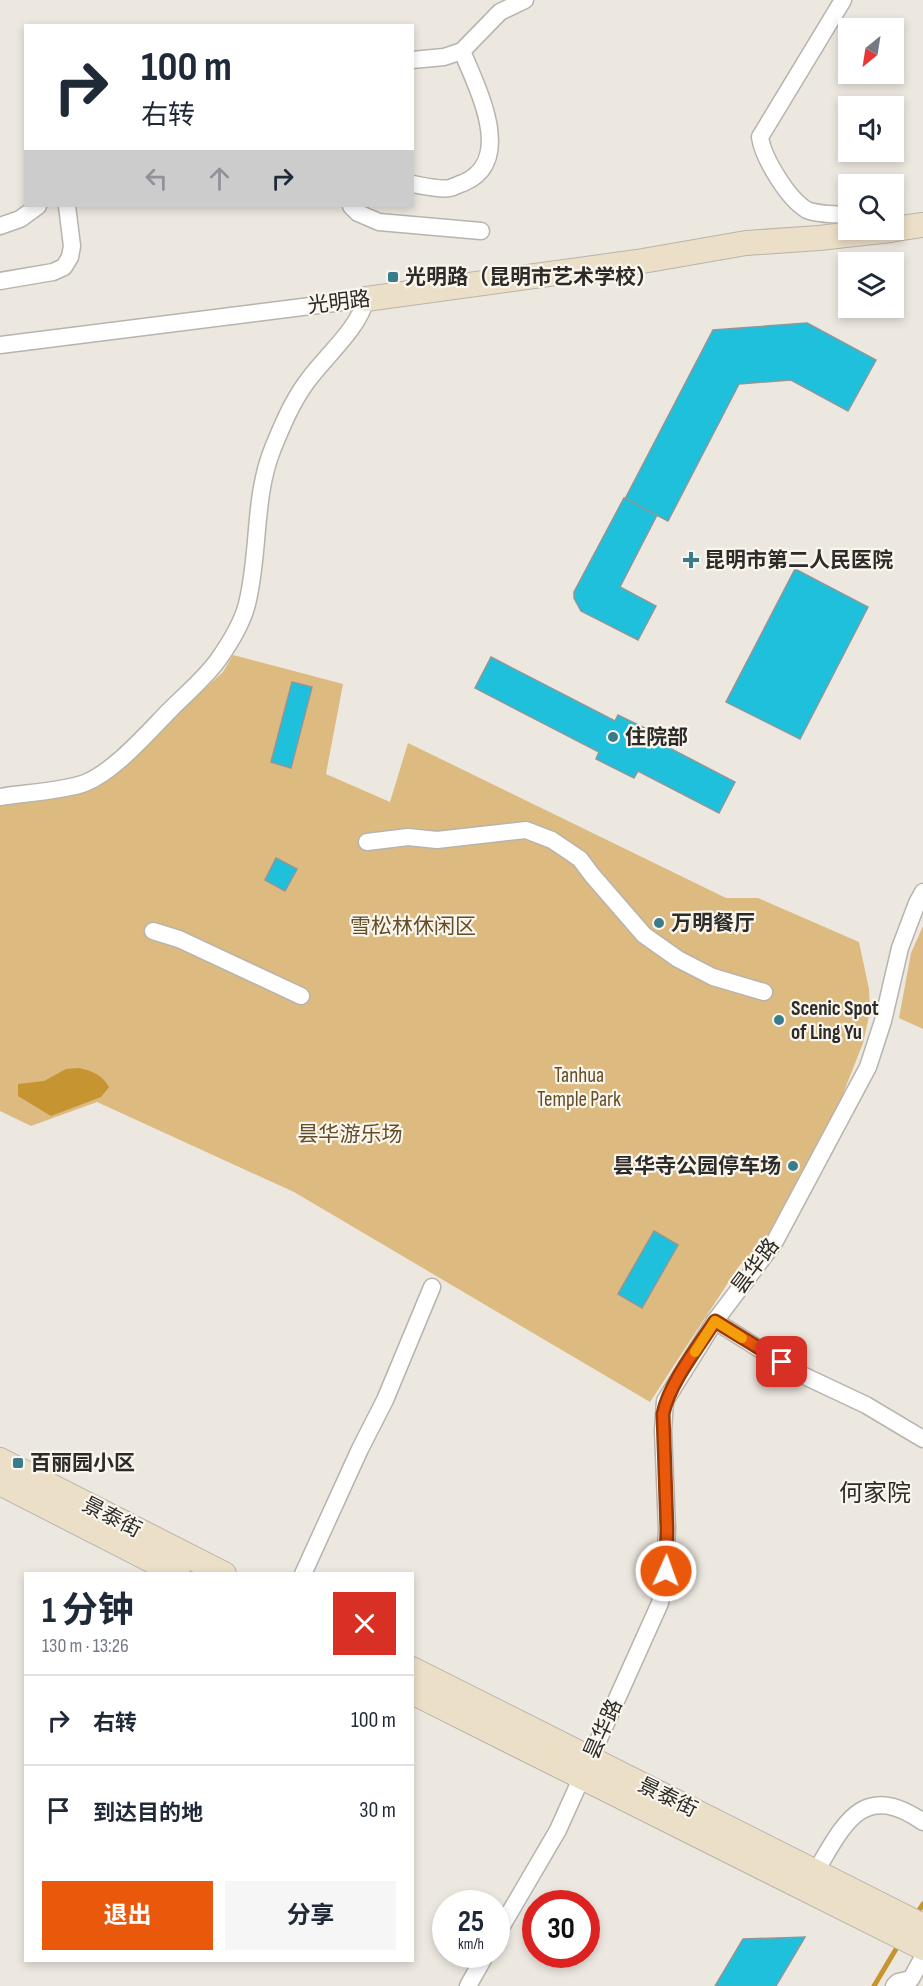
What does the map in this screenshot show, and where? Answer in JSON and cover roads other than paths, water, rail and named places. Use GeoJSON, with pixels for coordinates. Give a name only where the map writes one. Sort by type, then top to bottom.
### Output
{"type":"FeatureCollection","features":[{"type":"Feature","properties":{"kind":"street"},"geometry":{"type":"LineString","coordinates":[[414,60],[444,57],[462,51],[500,12],[525,0]]}},
{"type":"Feature","properties":{"kind":"street"},"geometry":{"type":"LineString","coordinates":[[838,214],[809,211],[796,201],[766,159],[760,137],[843,0]]}},
{"type":"Feature","properties":{"kind":"street"},"geometry":{"type":"LineString","coordinates":[[414,184],[449,188],[473,178],[486,164],[490,138],[485,110],[462,51]]}},
{"type":"Feature","properties":{"kind":"street"},"geometry":{"type":"LineString","coordinates":[[0,226],[20,219],[37,207]]}},
{"type":"Feature","properties":{"kind":"street"},"geometry":{"type":"LineString","coordinates":[[0,281],[53,272],[64,267],[70,257],[72,246],[67,207]]}},
{"type":"Feature","properties":{"kind":"street"},"geometry":{"type":"LineString","coordinates":[[352,207],[358,213],[379,222],[481,231]]}},
{"type":"Feature","properties":{"kind":"street","name":"光明路"},"geometry":{"type":"LineString","coordinates":[[904,228],[923,225]]}},
{"type":"Feature","properties":{"kind":"street","name":"光明路"},"geometry":{"type":"LineString","coordinates":[[0,345],[637,262],[746,243],[838,236]]}},
{"type":"Feature","properties":{"kind":"street"},"geometry":{"type":"LineString","coordinates":[[0,797],[85,783],[97,776],[124,756],[217,662],[235,635],[247,604],[261,483],[272,450],[304,385],[324,358],[357,322],[366,299]]}},
{"type":"Feature","properties":{"kind":"street"},"geometry":{"type":"LineString","coordinates":[[367,842],[408,837],[437,840],[526,830],[552,840],[580,859],[644,935],[678,959],[713,977],[764,992]]}},
{"type":"Feature","properties":{"kind":"street","name":"昙华路"},"geometry":{"type":"LineString","coordinates":[[510,1912],[558,1830],[660,1603],[666,1571],[667,1529],[663,1430],[665,1401],[715,1321],[774,1243],[868,1067],[883,1021],[900,948],[923,892]]}},
{"type":"Feature","properties":{"kind":"street"},"geometry":{"type":"LineString","coordinates":[[153,931],[178,939],[301,996]]}},
{"type":"Feature","properties":{"kind":"street"},"geometry":{"type":"LineString","coordinates":[[304,1572],[385,1400],[432,1287]]}},
{"type":"Feature","properties":{"kind":"street"},"geometry":{"type":"LineString","coordinates":[[715,1321],[798,1373],[866,1405],[923,1439]]}},
{"type":"Feature","properties":{"kind":"street","name":"景泰街"},"geometry":{"type":"LineString","coordinates":[[0,1460],[220,1572]]}},
{"type":"Feature","properties":{"kind":"street","name":"景泰街"},"geometry":{"type":"LineString","coordinates":[[0,1483],[174,1572]]}},
{"type":"Feature","properties":{"kind":"street","name":"景泰街"},"geometry":{"type":"LineString","coordinates":[[414,1670],[586,1767],[880,1915]]}},
{"type":"Feature","properties":{"kind":"street","name":"景泰街"},"geometry":{"type":"LineString","coordinates":[[414,1693],[586,1767],[816,1871],[922,1944]]}},
{"type":"Feature","properties":{"kind":"street"},"geometry":{"type":"LineString","coordinates":[[816,1871],[844,1824],[864,1808],[885,1805],[912,1814],[923,1822]]}},
{"type":"Feature","properties":{"kind":"street"},"geometry":{"type":"LineString","coordinates":[[894,1986],[898,1982],[911,1979],[922,1944]]}},
{"type":"Feature","properties":{"kind":"street"},"geometry":{"type":"LineString","coordinates":[[468,1986],[478,1968]]}},
{"type":"Feature","properties":{"kind":"waterway"},"geometry":{"type":"LineString","coordinates":[[916,1915],[923,1904]]}},
{"type":"Feature","properties":{"kind":"waterway"},"geometry":{"type":"LineString","coordinates":[[874,1986],[899,1944]]}},
{"type":"Feature","properties":{"kind":"place","name":"光明路（昆明市艺术学校）"},"geometry":{"type":"Point","coordinates":[393,277]}},
{"type":"Feature","properties":{"kind":"place","name":"昆明市第二人民医院"},"geometry":{"type":"Point","coordinates":[691,560]}},
{"type":"Feature","properties":{"kind":"place","name":"住院部"},"geometry":{"type":"Point","coordinates":[613,737]}},
{"type":"Feature","properties":{"kind":"place","name":"万明餐厅"},"geometry":{"type":"Point","coordinates":[659,923]}},
{"type":"Feature","properties":{"kind":"place","name":"Scenic Spot of Ling Yu"},"geometry":{"type":"Point","coordinates":[779,1020]}},
{"type":"Feature","properties":{"kind":"place","name":"昙华寺公园停车场"},"geometry":{"type":"Point","coordinates":[793,1166]}},
{"type":"Feature","properties":{"kind":"place","name":"百丽园小区"},"geometry":{"type":"Point","coordinates":[18,1463]}},
{"type":"Feature","properties":{"kind":"district","name":"何家院"},"geometry":{"type":"Point","coordinates":[875,1493]}},
{"type":"Feature","properties":{"kind":"park label","name":"雪松林休闲区"},"geometry":{"type":"Point","coordinates":[413,926]}},
{"type":"Feature","properties":{"kind":"park label","name":"Tanhua Temple Park"},"geometry":{"type":"Point","coordinates":[579,1087]}},
{"type":"Feature","properties":{"kind":"park label","name":"昙华游乐场"},"geometry":{"type":"Point","coordinates":[350,1134]}}]}
